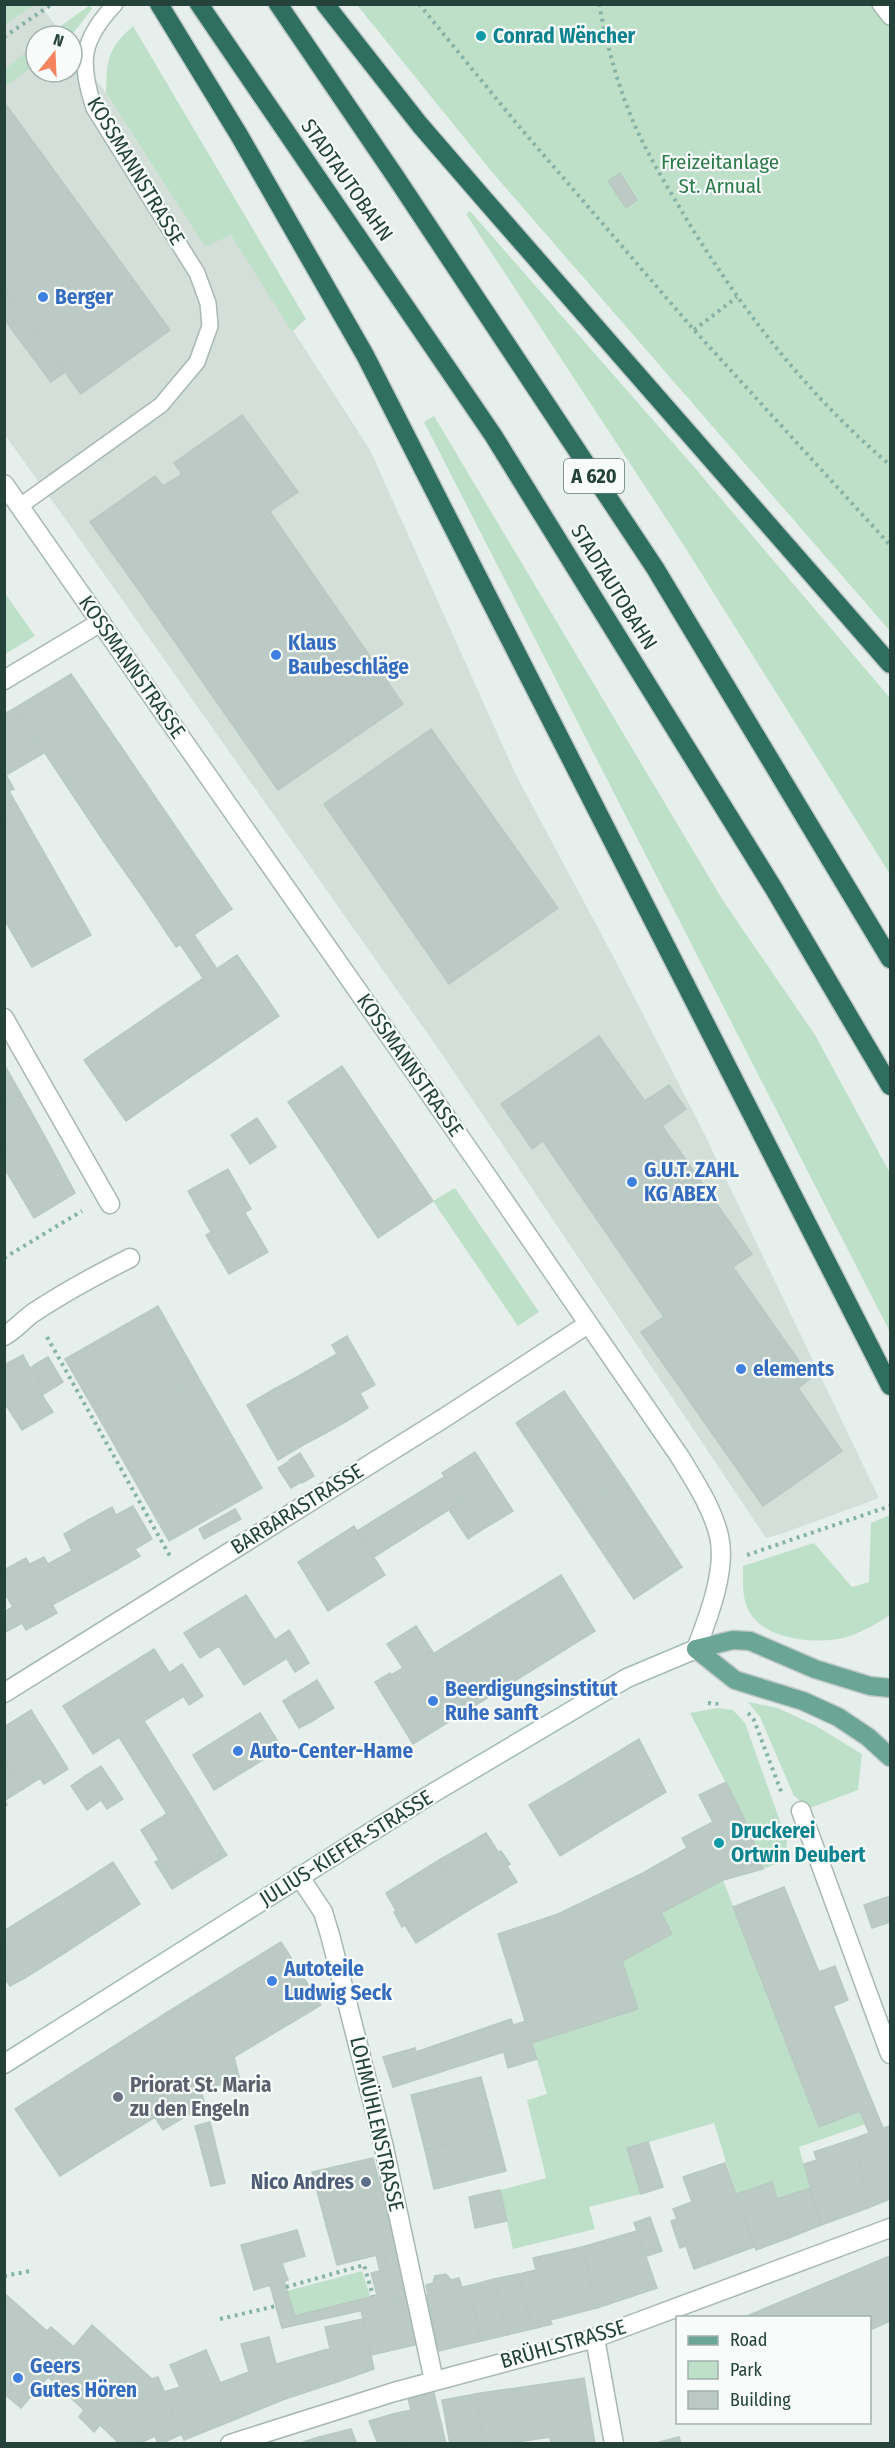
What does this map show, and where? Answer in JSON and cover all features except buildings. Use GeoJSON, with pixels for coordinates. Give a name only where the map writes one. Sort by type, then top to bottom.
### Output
{"type":"FeatureCollection","features":[{"type":"Feature","properties":{"kind":"highway","name":"STADTAUTOBAHN"},"geometry":{"type":"LineString","coordinates":[[199,4],[493,435],[774,889],[891,1086]]}},
{"type":"Feature","properties":{"kind":"highway","name":"STADTAUTOBAHN"},"geometry":{"type":"LineString","coordinates":[[278,4],[655,568],[891,959]]}},
{"type":"Feature","properties":{"kind":"highway"},"geometry":{"type":"LineString","coordinates":[[325,4],[420,125],[484,200],[891,664]]}},
{"type":"Feature","properties":{"kind":"highway"},"geometry":{"type":"LineString","coordinates":[[164,11],[239,135],[365,355],[891,1386]]}},
{"type":"Feature","properties":{"kind":"main road"},"geometry":{"type":"LineString","coordinates":[[696,1649],[733,1640],[750,1641],[815,1669],[870,1686],[891,1688]]}},
{"type":"Feature","properties":{"kind":"main road"},"geometry":{"type":"LineString","coordinates":[[696,1649],[735,1680],[803,1701],[838,1717],[868,1737],[891,1757]]}},
{"type":"Feature","properties":{"kind":"street","name":"KOSSMANNSTRASSE"},"geometry":{"type":"LineString","coordinates":[[4,484],[680,1457],[711,1512],[720,1538],[720,1565],[710,1615],[696,1649]]}},
{"type":"Feature","properties":{"kind":"street"},"geometry":{"type":"LineString","coordinates":[[4,680],[101,622]]}},
{"type":"Feature","properties":{"kind":"street"},"geometry":{"type":"LineString","coordinates":[[4,1018],[108,1200]]}},
{"type":"Feature","properties":{"kind":"street"},"geometry":{"type":"LineString","coordinates":[[4,1336],[14,1331],[34,1313],[130,1258]]}},
{"type":"Feature","properties":{"kind":"street","name":"BARBARASTRASSE"},"geometry":{"type":"LineString","coordinates":[[4,1693],[588,1324]]}},
{"type":"Feature","properties":{"kind":"street","name":"JULIUS-KIEFER-STRASSE"},"geometry":{"type":"LineString","coordinates":[[4,2064],[299,1876],[627,1678],[696,1649]]}},
{"type":"Feature","properties":{"kind":"street"},"geometry":{"type":"LineString","coordinates":[[801,1811],[891,2054]]}},
{"type":"Feature","properties":{"kind":"street","name":"LOHMÜHLENSTRASSE"},"geometry":{"type":"LineString","coordinates":[[299,1876],[323,1912],[330,1935],[383,2143],[434,2381]]}},
{"type":"Feature","properties":{"kind":"street","name":"BRÜHLSTRASSE"},"geometry":{"type":"LineString","coordinates":[[234,2442],[434,2381],[595,2338],[891,2228]]}},
{"type":"Feature","properties":{"kind":"street"},"geometry":{"type":"LineString","coordinates":[[595,2338],[614,2444]]}},
{"type":"Feature","properties":{"kind":"lane","name":"KOSSMANNSTRASSE"},"geometry":{"type":"LineString","coordinates":[[20,506],[161,405],[197,362],[210,326],[208,303],[197,273],[94,108],[85,82],[88,40],[115,4]]}},
{"type":"Feature","properties":{"kind":"lane"},"geometry":{"type":"LineString","coordinates":[[880,4],[891,17]]}},
{"type":"Feature","properties":{"kind":"path"},"geometry":{"type":"LineString","coordinates":[[4,37],[52,4]]}},
{"type":"Feature","properties":{"kind":"path"},"geometry":{"type":"LineString","coordinates":[[418,4],[517,124],[694,330],[891,545]]}},
{"type":"Feature","properties":{"kind":"path"},"geometry":{"type":"LineString","coordinates":[[599,4],[609,55],[635,127],[707,255],[793,368],[868,446],[891,465]]}},
{"type":"Feature","properties":{"kind":"path"},"geometry":{"type":"LineString","coordinates":[[694,330],[737,297]]}},
{"type":"Feature","properties":{"kind":"path"},"geometry":{"type":"LineString","coordinates":[[4,1258],[108,1200]]}},
{"type":"Feature","properties":{"kind":"path"},"geometry":{"type":"LineString","coordinates":[[34,1313],[187,1578]]}},
{"type":"Feature","properties":{"kind":"path"},"geometry":{"type":"LineString","coordinates":[[741,1557],[891,1506]]}},
{"type":"Feature","properties":{"kind":"path"},"geometry":{"type":"LineString","coordinates":[[708,1703],[732,1704]]}},
{"type":"Feature","properties":{"kind":"path"},"geometry":{"type":"LineString","coordinates":[[746,1710],[754,1720],[785,1802],[801,1811]]}},
{"type":"Feature","properties":{"kind":"path"},"geometry":{"type":"LineString","coordinates":[[286,2287],[364,2265],[373,2296]]}},
{"type":"Feature","properties":{"kind":"path"},"geometry":{"type":"LineString","coordinates":[[4,2276],[30,2271]]}},
{"type":"Feature","properties":{"kind":"path"},"geometry":{"type":"LineString","coordinates":[[220,2319],[276,2306]]}},
{"type":"Feature","properties":{"kind":"shaded area"},"geometry":{"type":"Polygon","coordinates":[[[4,5],[52,5],[44,10],[54,24],[24,24],[24,84],[84,84],[84,63],[106,93],[205,247],[231,234],[370,450],[516,775],[701,1127],[879,1498],[766,1538],[444,1057],[5,435],[4,5]]]}},
{"type":"Feature","properties":{"kind":"green space"},"geometry":{"type":"Polygon","coordinates":[[[5,4],[34,4],[34,5],[5,25],[5,4]]]}},
{"type":"Feature","properties":{"kind":"green space"},"geometry":{"type":"Polygon","coordinates":[[[90,5],[92,9],[80,24],[64,24],[90,5]]]}},
{"type":"Feature","properties":{"kind":"green space","name":"Freizeitanlage St. Arnual"},"geometry":{"type":"Polygon","coordinates":[[[357,5],[890,5],[890,631],[492,172],[357,5]]]}},
{"type":"Feature","properties":{"kind":"green space"},"geometry":{"type":"Polygon","coordinates":[[[133,26],[306,319],[292,332],[231,235],[205,247],[106,93],[110,55],[118,42],[133,26]]]}},
{"type":"Feature","properties":{"kind":"green space"},"geometry":{"type":"Polygon","coordinates":[[[24,54],[24,73],[5,87],[5,69],[24,54]]]}},
{"type":"Feature","properties":{"kind":"green space"},"geometry":{"type":"Polygon","coordinates":[[[470,211],[695,468],[890,698],[890,874],[681,541],[466,214],[470,211]]]}},
{"type":"Feature","properties":{"kind":"green space"},"geometry":{"type":"Polygon","coordinates":[[[434,416],[722,899],[815,1035],[890,1173],[890,1332],[424,422],[434,416]]]}},
{"type":"Feature","properties":{"kind":"green space"},"geometry":{"type":"Polygon","coordinates":[[[4,592],[35,636],[5,654],[4,654],[4,592]]]}},
{"type":"Feature","properties":{"kind":"green space"},"geometry":{"type":"Polygon","coordinates":[[[455,1188],[539,1312],[518,1326],[433,1201],[455,1188]]]}},
{"type":"Feature","properties":{"kind":"green space"},"geometry":{"type":"Polygon","coordinates":[[[890,1515],[890,1615],[850,1636],[823,1640],[792,1638],[777,1634],[754,1618],[744,1597],[743,1566],[814,1543],[852,1587],[869,1582],[871,1523],[890,1515]]]}},
{"type":"Feature","properties":{"kind":"green space"},"geometry":{"type":"Polygon","coordinates":[[[748,1702],[778,1708],[816,1726],[862,1754],[858,1790],[810,1808],[794,1796],[760,1717],[748,1702]]]}},
{"type":"Feature","properties":{"kind":"green space"},"geometry":{"type":"Polygon","coordinates":[[[718,1708],[733,1710],[745,1723],[787,1841],[781,1860],[763,1869],[748,1826],[690,1713],[718,1708]]]}},
{"type":"Feature","properties":{"kind":"green space"},"geometry":{"type":"Polygon","coordinates":[[[723,1880],[819,2127],[860,2111],[866,2124],[799,2147],[810,2188],[777,2199],[772,2182],[736,2194],[714,2123],[628,2148],[641,2194],[589,2207],[595,2229],[513,2249],[500,2190],[546,2178],[527,2100],[547,2094],[532,2043],[638,2009],[622,1961],[672,1934],[661,1913],[723,1880]]]}},
{"type":"Feature","properties":{"kind":"green space"},"geometry":{"type":"Polygon","coordinates":[[[362,2271],[370,2296],[295,2316],[287,2291],[362,2271]]]}},
{"type":"Feature","properties":{"kind":"place","name":"Conrad Wëncher"},"geometry":{"type":"Point","coordinates":[481,36]}},
{"type":"Feature","properties":{"kind":"place","name":"Berger"},"geometry":{"type":"Point","coordinates":[43,297]}},
{"type":"Feature","properties":{"kind":"place","name":"Klaus Baubeschläge"},"geometry":{"type":"Point","coordinates":[276,655]}},
{"type":"Feature","properties":{"kind":"place","name":"G.U.T. ZAHL KG ABEX"},"geometry":{"type":"Point","coordinates":[632,1182]}},
{"type":"Feature","properties":{"kind":"place","name":"elements"},"geometry":{"type":"Point","coordinates":[741,1369]}},
{"type":"Feature","properties":{"kind":"place","name":"Beerdigungsinstitut Ruhe sanft"},"geometry":{"type":"Point","coordinates":[433,1701]}},
{"type":"Feature","properties":{"kind":"place","name":"Auto-Center-Hame"},"geometry":{"type":"Point","coordinates":[238,1751]}},
{"type":"Feature","properties":{"kind":"place","name":"Druckerei Ortwin Deubert"},"geometry":{"type":"Point","coordinates":[719,1843]}},
{"type":"Feature","properties":{"kind":"place","name":"Autoteile Ludwig Seck"},"geometry":{"type":"Point","coordinates":[272,1981]}},
{"type":"Feature","properties":{"kind":"place","name":"Priorat St. Maria zu den Engeln"},"geometry":{"type":"Point","coordinates":[118,2097]}},
{"type":"Feature","properties":{"kind":"place","name":"Nico Andres"},"geometry":{"type":"Point","coordinates":[366,2182]}},
{"type":"Feature","properties":{"kind":"place","name":"Geers Gutes Hören"},"geometry":{"type":"Point","coordinates":[18,2378]}}]}
